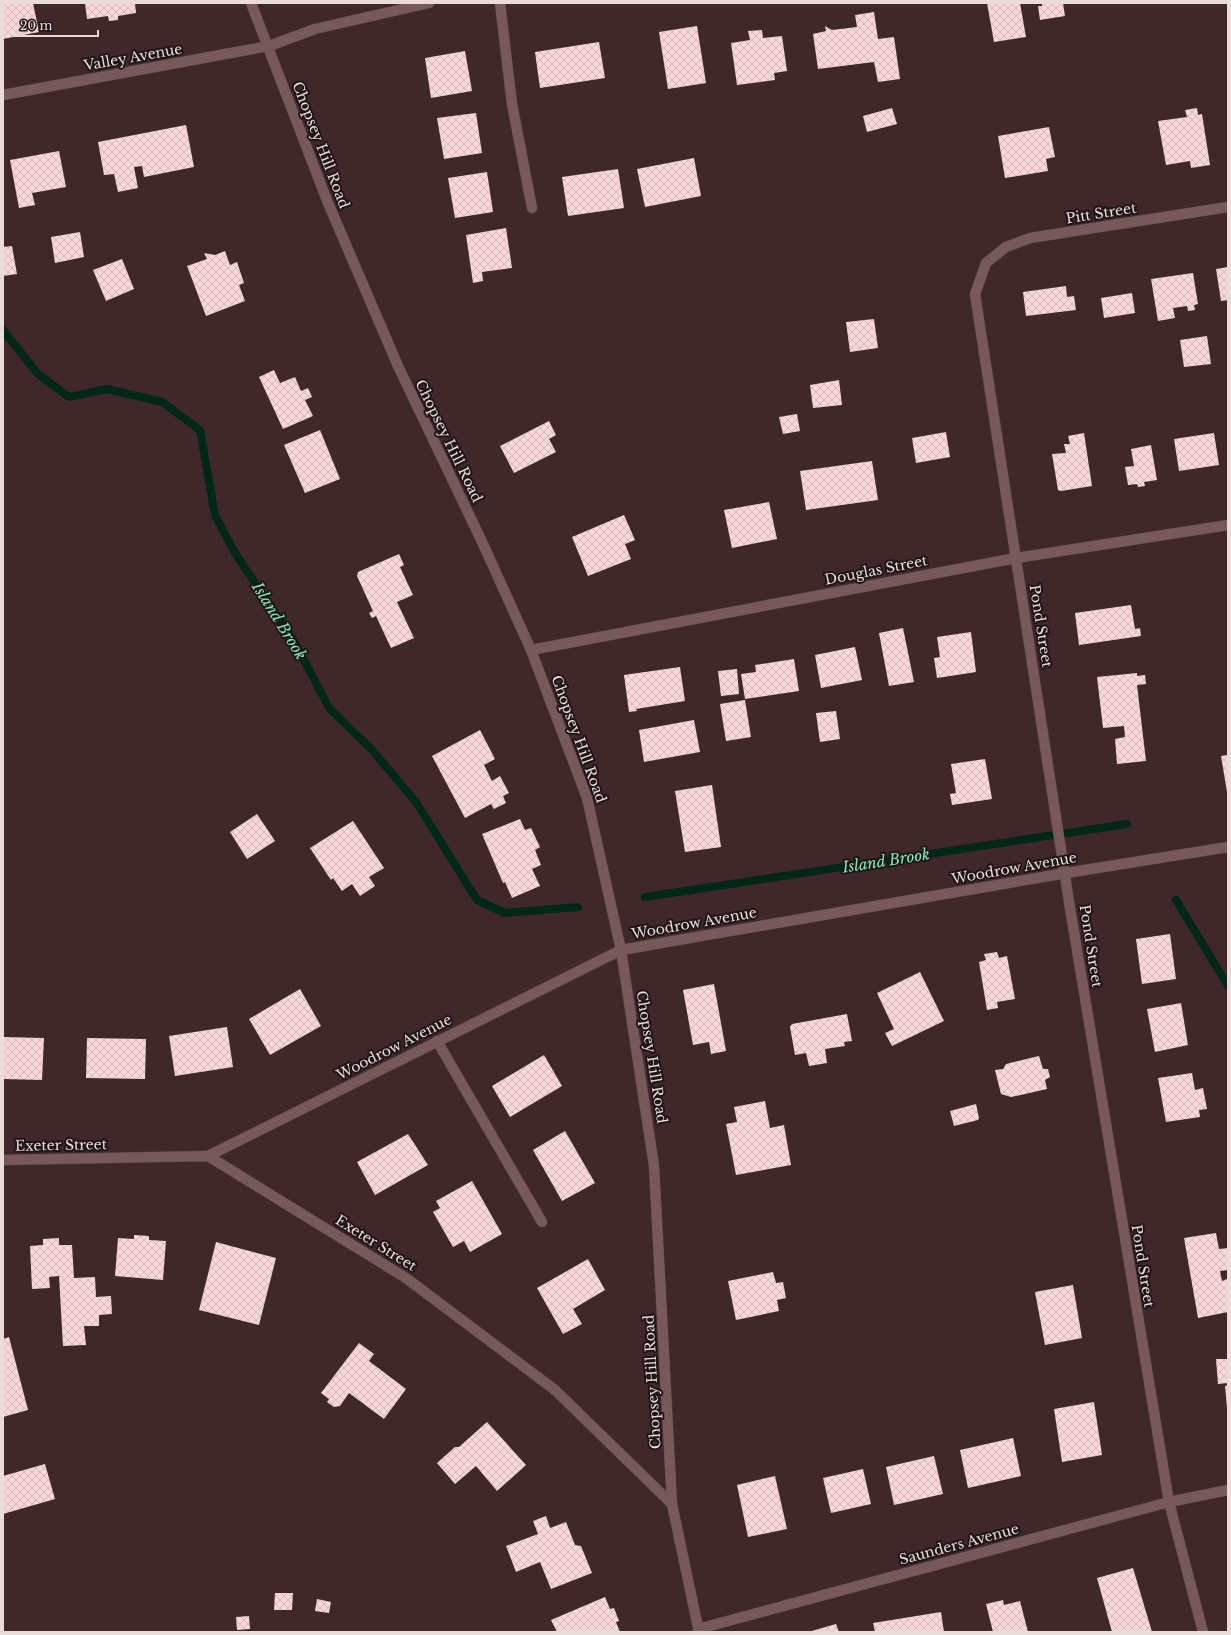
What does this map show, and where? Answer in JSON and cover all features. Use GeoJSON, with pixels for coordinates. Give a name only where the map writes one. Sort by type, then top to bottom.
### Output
{"type":"FeatureCollection","features":[{"type":"Feature","properties":{"kind":"street","name":"Chopsey Hill Road"},"geometry":{"type":"LineString","coordinates":[[251,3],[269,46],[328,203],[398,366],[484,546],[531,650],[587,798],[621,950],[654,1166],[672,1504],[699,1631]]}},
{"type":"Feature","properties":{"kind":"street","name":"Valley Avenue"},"geometry":{"type":"LineString","coordinates":[[3,95],[269,46],[315,30],[430,3]]}},
{"type":"Feature","properties":{"kind":"street"},"geometry":{"type":"LineString","coordinates":[[500,3],[512,104],[532,208]]}},
{"type":"Feature","properties":{"kind":"street","name":"Pitt Street"},"geometry":{"type":"LineString","coordinates":[[986,263],[1006,247],[1030,238],[1228,208]]}},
{"type":"Feature","properties":{"kind":"street","name":"Pond Street"},"geometry":{"type":"LineString","coordinates":[[986,263],[975,294],[1016,558],[1169,1502],[1203,1632]]}},
{"type":"Feature","properties":{"kind":"street","name":"Douglas Street"},"geometry":{"type":"LineString","coordinates":[[531,650],[1016,558],[1228,525]]}},
{"type":"Feature","properties":{"kind":"street","name":"Woodrow Avenue"},"geometry":{"type":"LineString","coordinates":[[208,1156],[621,950],[1066,873],[1228,847]]}},
{"type":"Feature","properties":{"kind":"street"},"geometry":{"type":"LineString","coordinates":[[437,1041],[542,1222]]}},
{"type":"Feature","properties":{"kind":"street","name":"Exeter Street"},"geometry":{"type":"LineString","coordinates":[[3,1160],[208,1156],[419,1287],[555,1390],[672,1504]]}},
{"type":"Feature","properties":{"kind":"street","name":"Saunders Avenue"},"geometry":{"type":"LineString","coordinates":[[699,1631],[1169,1502],[1228,1490]]}},
{"type":"Feature","properties":{"kind":"building"},"geometry":{"type":"Polygon","coordinates":[[[3,3],[33,3],[39,32],[3,39],[3,3]]]}},
{"type":"Feature","properties":{"kind":"building"},"geometry":{"type":"Polygon","coordinates":[[[85,3],[135,3],[136,13],[118,16],[118,20],[109,21],[108,16],[87,19],[85,3]]]}},
{"type":"Feature","properties":{"kind":"building"},"geometry":{"type":"Polygon","coordinates":[[[987,3],[1020,3],[1026,37],[994,42],[987,3]]]}},
{"type":"Feature","properties":{"kind":"building"},"geometry":{"type":"Polygon","coordinates":[[[1042,3],[1063,3],[1065,16],[1040,20],[1038,6],[1042,6],[1042,3]]]}},
{"type":"Feature","properties":{"kind":"building"},"geometry":{"type":"Polygon","coordinates":[[[874,12],[878,39],[894,37],[900,79],[878,82],[874,62],[818,69],[813,34],[826,31],[825,26],[832,30],[857,27],[855,15],[874,12]]]}},
{"type":"Feature","properties":{"kind":"building"},"geometry":{"type":"Polygon","coordinates":[[[697,26],[706,83],[668,89],[659,32],[697,26]]]}},
{"type":"Feature","properties":{"kind":"building"},"geometry":{"type":"Polygon","coordinates":[[[762,30],[763,38],[782,36],[787,71],[774,73],[775,80],[737,85],[731,43],[750,40],[748,31],[762,30]]]}},
{"type":"Feature","properties":{"kind":"building"},"geometry":{"type":"Polygon","coordinates":[[[599,42],[605,78],[540,88],[535,52],[599,42]]]}},
{"type":"Feature","properties":{"kind":"building"},"geometry":{"type":"Polygon","coordinates":[[[465,51],[472,91],[431,98],[425,58],[465,51]]]}},
{"type":"Feature","properties":{"kind":"building"},"geometry":{"type":"Polygon","coordinates":[[[892,108],[897,124],[867,132],[863,116],[892,108]]]}},
{"type":"Feature","properties":{"kind":"building"},"geometry":{"type":"Polygon","coordinates":[[[1197,108],[1198,115],[1202,114],[1210,165],[1191,168],[1190,161],[1166,165],[1158,121],[1187,117],[1185,110],[1197,108]]]}},
{"type":"Feature","properties":{"kind":"building"},"geometry":{"type":"Polygon","coordinates":[[[476,113],[482,153],[444,159],[437,118],[476,113]]]}},
{"type":"Feature","properties":{"kind":"building"},"geometry":{"type":"Polygon","coordinates":[[[186,125],[194,167],[144,177],[142,166],[134,167],[138,188],[118,192],[114,174],[104,175],[98,142],[186,125]]]}},
{"type":"Feature","properties":{"kind":"building"},"geometry":{"type":"Polygon","coordinates":[[[1049,127],[1055,157],[1046,159],[1048,171],[1005,178],[998,136],[1049,127]]]}},
{"type":"Feature","properties":{"kind":"building"},"geometry":{"type":"Polygon","coordinates":[[[59,151],[66,187],[32,193],[35,205],[19,208],[10,160],[59,151]]]}},
{"type":"Feature","properties":{"kind":"building"},"geometry":{"type":"Polygon","coordinates":[[[694,158],[701,196],[645,207],[637,169],[694,158]]]}},
{"type":"Feature","properties":{"kind":"building"},"geometry":{"type":"Polygon","coordinates":[[[618,169],[624,208],[568,216],[562,177],[618,169]]]}},
{"type":"Feature","properties":{"kind":"building"},"geometry":{"type":"Polygon","coordinates":[[[487,172],[493,212],[455,218],[448,178],[487,172]]]}},
{"type":"Feature","properties":{"kind":"building"},"geometry":{"type":"Polygon","coordinates":[[[506,228],[512,268],[482,272],[483,281],[473,283],[466,235],[506,228]]]}},
{"type":"Feature","properties":{"kind":"building"},"geometry":{"type":"Polygon","coordinates":[[[80,232],[84,257],[55,263],[51,237],[80,232]]]}},
{"type":"Feature","properties":{"kind":"building"},"geometry":{"type":"Polygon","coordinates":[[[12,246],[17,274],[3,276],[3,247],[12,246]]]}},
{"type":"Feature","properties":{"kind":"building"},"geometry":{"type":"Polygon","coordinates":[[[225,251],[230,265],[237,262],[244,283],[239,285],[245,301],[206,316],[187,266],[207,259],[204,253],[215,255],[225,251]]]}},
{"type":"Feature","properties":{"kind":"building"},"geometry":{"type":"Polygon","coordinates":[[[122,259],[134,289],[106,301],[93,270],[122,259]]]}},
{"type":"Feature","properties":{"kind":"building"},"geometry":{"type":"Polygon","coordinates":[[[1228,267],[1228,300],[1221,301],[1216,269],[1228,267]]]}},
{"type":"Feature","properties":{"kind":"building"},"geometry":{"type":"Polygon","coordinates":[[[1193,273],[1198,304],[1194,305],[1195,310],[1188,311],[1187,306],[1173,308],[1175,318],[1158,321],[1151,279],[1193,273]]]}},
{"type":"Feature","properties":{"kind":"building"},"geometry":{"type":"Polygon","coordinates":[[[1066,286],[1067,297],[1074,296],[1076,310],[1026,316],[1023,292],[1066,286]]]}},
{"type":"Feature","properties":{"kind":"building"},"geometry":{"type":"Polygon","coordinates":[[[1132,293],[1135,313],[1104,318],[1101,298],[1132,293]]]}},
{"type":"Feature","properties":{"kind":"building"},"geometry":{"type":"Polygon","coordinates":[[[874,319],[878,348],[850,352],[846,322],[874,319]]]}},
{"type":"Feature","properties":{"kind":"building"},"geometry":{"type":"Polygon","coordinates":[[[1207,336],[1211,364],[1184,367],[1180,340],[1207,336]]]}},
{"type":"Feature","properties":{"kind":"building"},"geometry":{"type":"Polygon","coordinates":[[[274,370],[280,383],[295,377],[301,391],[308,388],[312,397],[305,400],[313,416],[283,429],[259,377],[274,370]]]}},
{"type":"Feature","properties":{"kind":"building"},"geometry":{"type":"Polygon","coordinates":[[[839,380],[842,405],[813,408],[810,385],[839,380]]]}},
{"type":"Feature","properties":{"kind":"building"},"geometry":{"type":"Polygon","coordinates":[[[797,414],[800,431],[783,434],[779,417],[797,414]]]}},
{"type":"Feature","properties":{"kind":"building"},"geometry":{"type":"Polygon","coordinates":[[[549,421],[556,435],[549,439],[556,452],[514,473],[500,446],[549,421]]]}},
{"type":"Feature","properties":{"kind":"building"},"geometry":{"type":"Polygon","coordinates":[[[320,430],[340,479],[305,493],[284,445],[320,430]]]}},
{"type":"Feature","properties":{"kind":"building"},"geometry":{"type":"Polygon","coordinates":[[[946,432],[950,457],[916,463],[912,438],[946,432]]]}},
{"type":"Feature","properties":{"kind":"building"},"geometry":{"type":"Polygon","coordinates":[[[1084,433],[1092,486],[1061,491],[1058,490],[1052,454],[1066,453],[1064,444],[1070,444],[1068,436],[1084,433]]]}},
{"type":"Feature","properties":{"kind":"building"},"geometry":{"type":"Polygon","coordinates":[[[1214,433],[1219,465],[1179,471],[1174,439],[1214,433]]]}},
{"type":"Feature","properties":{"kind":"building"},"geometry":{"type":"Polygon","coordinates":[[[1151,445],[1157,480],[1144,482],[1145,486],[1138,487],[1137,484],[1128,485],[1125,467],[1134,466],[1131,449],[1151,445]]]}},
{"type":"Feature","properties":{"kind":"building"},"geometry":{"type":"Polygon","coordinates":[[[872,461],[878,500],[806,510],[800,471],[872,461]]]}},
{"type":"Feature","properties":{"kind":"building"},"geometry":{"type":"Polygon","coordinates":[[[769,502],[777,539],[732,548],[724,510],[769,502]]]}},
{"type":"Feature","properties":{"kind":"building"},"geometry":{"type":"Polygon","coordinates":[[[624,515],[635,540],[625,544],[631,559],[588,576],[572,537],[624,515]]]}},
{"type":"Feature","properties":{"kind":"building"},"geometry":{"type":"Polygon","coordinates":[[[399,554],[404,565],[400,567],[413,595],[397,602],[414,638],[391,648],[376,616],[372,618],[369,613],[373,611],[357,576],[358,572],[399,554]]]}},
{"type":"Feature","properties":{"kind":"building"},"geometry":{"type":"Polygon","coordinates":[[[1131,605],[1135,629],[1140,628],[1141,636],[1079,645],[1075,613],[1131,605]]]}},
{"type":"Feature","properties":{"kind":"building"},"geometry":{"type":"Polygon","coordinates":[[[903,628],[914,682],[889,686],[879,633],[903,628]]]}},
{"type":"Feature","properties":{"kind":"building"},"geometry":{"type":"Polygon","coordinates":[[[971,632],[976,672],[937,678],[934,658],[940,657],[937,637],[971,632]]]}},
{"type":"Feature","properties":{"kind":"building"},"geometry":{"type":"Polygon","coordinates":[[[855,647],[862,680],[821,688],[815,655],[855,647]]]}},
{"type":"Feature","properties":{"kind":"building"},"geometry":{"type":"Polygon","coordinates":[[[794,659],[799,691],[745,699],[741,674],[756,672],[755,665],[794,659]]]}},
{"type":"Feature","properties":{"kind":"building"},"geometry":{"type":"Polygon","coordinates":[[[680,667],[685,701],[636,709],[637,711],[629,712],[624,675],[680,667]]]}},
{"type":"Feature","properties":{"kind":"building"},"geometry":{"type":"Polygon","coordinates":[[[737,669],[739,694],[721,696],[718,671],[737,669]]]}},
{"type":"Feature","properties":{"kind":"building"},"geometry":{"type":"Polygon","coordinates":[[[1137,673],[1137,676],[1145,675],[1146,684],[1137,685],[1146,761],[1117,764],[1115,739],[1125,737],[1124,726],[1103,728],[1097,677],[1137,673]]]}},
{"type":"Feature","properties":{"kind":"building"},"geometry":{"type":"Polygon","coordinates":[[[745,700],[751,737],[726,741],[720,704],[745,700]]]}},
{"type":"Feature","properties":{"kind":"building"},"geometry":{"type":"Polygon","coordinates":[[[836,711],[840,739],[820,742],[816,713],[836,711]]]}},
{"type":"Feature","properties":{"kind":"building"},"geometry":{"type":"Polygon","coordinates":[[[694,720],[700,752],[644,762],[639,730],[694,720]]]}},
{"type":"Feature","properties":{"kind":"building"},"geometry":{"type":"Polygon","coordinates":[[[480,730],[495,759],[484,765],[492,781],[500,776],[509,793],[503,796],[506,803],[494,809],[491,804],[465,818],[432,756],[480,730]]]}},
{"type":"Feature","properties":{"kind":"building"},"geometry":{"type":"Polygon","coordinates":[[[1228,755],[1228,792],[1227,792],[1221,756],[1228,755]]]}},
{"type":"Feature","properties":{"kind":"building"},"geometry":{"type":"Polygon","coordinates":[[[985,759],[992,799],[952,805],[950,794],[956,793],[951,764],[985,759]]]}},
{"type":"Feature","properties":{"kind":"building"},"geometry":{"type":"Polygon","coordinates":[[[712,785],[721,847],[685,852],[675,791],[712,785]]]}},
{"type":"Feature","properties":{"kind":"building"},"geometry":{"type":"Polygon","coordinates":[[[257,814],[275,841],[247,859],[230,832],[257,814]]]}},
{"type":"Feature","properties":{"kind":"building"},"geometry":{"type":"Polygon","coordinates":[[[520,819],[525,830],[531,828],[540,847],[535,850],[541,865],[532,869],[540,886],[512,898],[505,882],[503,883],[482,834],[520,819]]]}},
{"type":"Feature","properties":{"kind":"building"},"geometry":{"type":"Polygon","coordinates":[[[353,821],[384,868],[369,877],[375,886],[360,896],[352,884],[342,891],[333,878],[331,880],[310,848],[353,821]]]}},
{"type":"Feature","properties":{"kind":"building"},"geometry":{"type":"Polygon","coordinates":[[[1170,934],[1176,979],[1142,984],[1136,939],[1170,934]]]}},
{"type":"Feature","properties":{"kind":"building"},"geometry":{"type":"Polygon","coordinates":[[[997,952],[999,958],[1007,956],[1015,999],[997,1002],[998,1008],[987,1010],[979,962],[986,960],[984,954],[997,952]]]}},
{"type":"Feature","properties":{"kind":"building"},"geometry":{"type":"Polygon","coordinates":[[[920,972],[944,1021],[892,1046],[885,1033],[894,1029],[877,993],[920,972]]]}},
{"type":"Feature","properties":{"kind":"building"},"geometry":{"type":"Polygon","coordinates":[[[714,984],[726,1051],[711,1054],[709,1042],[693,1045],[683,990],[714,984]]]}},
{"type":"Feature","properties":{"kind":"building"},"geometry":{"type":"Polygon","coordinates":[[[300,989],[321,1026],[270,1055],[249,1019],[300,989]]]}},
{"type":"Feature","properties":{"kind":"building"},"geometry":{"type":"Polygon","coordinates":[[[1181,1003],[1188,1045],[1155,1052],[1147,1009],[1181,1003]]]}},
{"type":"Feature","properties":{"kind":"building"},"geometry":{"type":"Polygon","coordinates":[[[847,1014],[852,1041],[844,1042],[845,1046],[825,1049],[827,1063],[809,1066],[806,1053],[795,1055],[790,1027],[792,1024],[847,1014]]]}},
{"type":"Feature","properties":{"kind":"building"},"geometry":{"type":"Polygon","coordinates":[[[227,1027],[233,1067],[175,1076],[169,1036],[227,1027]]]}},
{"type":"Feature","properties":{"kind":"building"},"geometry":{"type":"Polygon","coordinates":[[[3,1037],[44,1038],[42,1080],[3,1079],[3,1037]]]}},
{"type":"Feature","properties":{"kind":"building"},"geometry":{"type":"Polygon","coordinates":[[[87,1038],[146,1039],[145,1079],[86,1078],[87,1038]]]}},
{"type":"Feature","properties":{"kind":"building"},"geometry":{"type":"Polygon","coordinates":[[[544,1055],[562,1086],[510,1117],[492,1086],[544,1055]]]}},
{"type":"Feature","properties":{"kind":"building"},"geometry":{"type":"Polygon","coordinates":[[[1039,1056],[1043,1069],[1048,1069],[1050,1077],[1045,1080],[1047,1089],[1011,1097],[1001,1094],[995,1070],[1003,1069],[1006,1064],[1039,1056]]]}},
{"type":"Feature","properties":{"kind":"building"},"geometry":{"type":"Polygon","coordinates":[[[1192,1073],[1195,1090],[1203,1088],[1207,1109],[1199,1110],[1200,1117],[1166,1122],[1158,1078],[1192,1073]]]}},
{"type":"Feature","properties":{"kind":"building"},"geometry":{"type":"Polygon","coordinates":[[[765,1101],[770,1128],[784,1125],[791,1165],[736,1175],[726,1124],[737,1122],[734,1107],[765,1101]]]}},
{"type":"Feature","properties":{"kind":"building"},"geometry":{"type":"Polygon","coordinates":[[[976,1104],[979,1118],[978,1120],[954,1126],[950,1111],[976,1104]]]}},
{"type":"Feature","properties":{"kind":"building"},"geometry":{"type":"Polygon","coordinates":[[[565,1131],[595,1183],[562,1201],[533,1150],[565,1131]]]}},
{"type":"Feature","properties":{"kind":"building"},"geometry":{"type":"Polygon","coordinates":[[[408,1134],[428,1165],[375,1195],[357,1162],[408,1134]]]}},
{"type":"Feature","properties":{"kind":"building"},"geometry":{"type":"Polygon","coordinates":[[[472,1181],[502,1234],[470,1252],[464,1241],[453,1247],[433,1212],[440,1208],[436,1201],[472,1181]]]}},
{"type":"Feature","properties":{"kind":"building"},"geometry":{"type":"Polygon","coordinates":[[[1216,1233],[1219,1249],[1228,1248],[1228,1270],[1220,1271],[1222,1281],[1227,1279],[1228,1312],[1198,1318],[1184,1238],[1216,1233]]]}},
{"type":"Feature","properties":{"kind":"building"},"geometry":{"type":"Polygon","coordinates":[[[134,1235],[149,1236],[149,1240],[166,1241],[163,1280],[115,1276],[118,1238],[134,1239],[134,1235]]]}},
{"type":"Feature","properties":{"kind":"building"},"geometry":{"type":"Polygon","coordinates":[[[59,1238],[59,1245],[72,1245],[74,1278],[95,1277],[96,1297],[111,1296],[112,1314],[99,1315],[99,1326],[84,1326],[86,1345],[63,1346],[59,1276],[49,1277],[50,1288],[32,1289],[30,1246],[43,1245],[43,1239],[59,1238]]]}},
{"type":"Feature","properties":{"kind":"building"},"geometry":{"type":"Polygon","coordinates":[[[216,1242],[276,1258],[259,1325],[199,1310],[216,1242]]]}},
{"type":"Feature","properties":{"kind":"building"},"geometry":{"type":"Polygon","coordinates":[[[588,1259],[605,1290],[573,1309],[582,1324],[563,1334],[537,1288],[588,1259]]]}},
{"type":"Feature","properties":{"kind":"building"},"geometry":{"type":"Polygon","coordinates":[[[773,1272],[776,1283],[783,1282],[786,1298],[777,1300],[779,1311],[736,1320],[728,1281],[773,1272]]]}},
{"type":"Feature","properties":{"kind":"building"},"geometry":{"type":"Polygon","coordinates":[[[1073,1285],[1082,1338],[1045,1345],[1035,1292],[1073,1285]]]}},
{"type":"Feature","properties":{"kind":"building"},"geometry":{"type":"Polygon","coordinates":[[[9,1337],[28,1410],[3,1417],[3,1339],[9,1337]]]}},
{"type":"Feature","properties":{"kind":"building"},"geometry":{"type":"Polygon","coordinates":[[[359,1343],[374,1354],[369,1361],[406,1389],[384,1419],[349,1393],[340,1406],[334,1407],[327,1402],[329,1399],[321,1393],[359,1343]]]}},
{"type":"Feature","properties":{"kind":"building"},"geometry":{"type":"Polygon","coordinates":[[[1216,1359],[1228,1359],[1228,1383],[1218,1384],[1216,1359]]]}},
{"type":"Feature","properties":{"kind":"building"},"geometry":{"type":"Polygon","coordinates":[[[1228,1385],[1228,1408],[1227,1408],[1225,1386],[1228,1385]]]}},
{"type":"Feature","properties":{"kind":"building"},"geometry":{"type":"Polygon","coordinates":[[[1094,1402],[1102,1455],[1062,1462],[1054,1409],[1094,1402]]]}},
{"type":"Feature","properties":{"kind":"building"},"geometry":{"type":"Polygon","coordinates":[[[487,1422],[526,1465],[497,1491],[476,1466],[455,1484],[437,1463],[455,1447],[459,1447],[487,1422]]]}},
{"type":"Feature","properties":{"kind":"building"},"geometry":{"type":"Polygon","coordinates":[[[1013,1438],[1021,1476],[968,1488],[960,1450],[1013,1438]]]}},
{"type":"Feature","properties":{"kind":"building"},"geometry":{"type":"Polygon","coordinates":[[[934,1456],[943,1494],[894,1505],[886,1467],[934,1456]]]}},
{"type":"Feature","properties":{"kind":"building"},"geometry":{"type":"Polygon","coordinates":[[[45,1464],[55,1499],[3,1514],[3,1476],[45,1464]]]}},
{"type":"Feature","properties":{"kind":"building"},"geometry":{"type":"Polygon","coordinates":[[[863,1469],[871,1504],[831,1513],[823,1478],[863,1469]]]}},
{"type":"Feature","properties":{"kind":"building"},"geometry":{"type":"Polygon","coordinates":[[[775,1476],[787,1529],[748,1537],[737,1485],[775,1476]]]}},
{"type":"Feature","properties":{"kind":"building"},"geometry":{"type":"Polygon","coordinates":[[[546,1516],[550,1528],[566,1522],[575,1545],[581,1546],[592,1573],[551,1589],[540,1562],[516,1572],[506,1546],[538,1534],[533,1521],[546,1516]]]}},
{"type":"Feature","properties":{"kind":"building"},"geometry":{"type":"Polygon","coordinates":[[[1133,1568],[1152,1632],[1112,1632],[1097,1578],[1133,1568]]]}},
{"type":"Feature","properties":{"kind":"building"},"geometry":{"type":"Polygon","coordinates":[[[275,1593],[293,1593],[292,1610],[274,1610],[275,1593]]]}},
{"type":"Feature","properties":{"kind":"building"},"geometry":{"type":"Polygon","coordinates":[[[605,1597],[610,1609],[614,1608],[619,1621],[616,1622],[620,1632],[557,1632],[551,1620],[605,1597]]]}},
{"type":"Feature","properties":{"kind":"building"},"geometry":{"type":"Polygon","coordinates":[[[317,1599],[331,1602],[329,1613],[315,1611],[317,1599]]]}},
{"type":"Feature","properties":{"kind":"building"},"geometry":{"type":"Polygon","coordinates":[[[1003,1600],[1004,1605],[1020,1601],[1028,1632],[993,1632],[986,1604],[1003,1600]]]}},
{"type":"Feature","properties":{"kind":"building"},"geometry":{"type":"Polygon","coordinates":[[[941,1612],[944,1632],[875,1632],[873,1623],[941,1612]]]}},
{"type":"Feature","properties":{"kind":"building"},"geometry":{"type":"Polygon","coordinates":[[[249,1616],[250,1629],[237,1630],[236,1617],[249,1616]]]}},
{"type":"Feature","properties":{"kind":"building"},"geometry":{"type":"Polygon","coordinates":[[[836,1624],[839,1632],[808,1632],[836,1624]]]}},
{"type":"Feature","properties":{"kind":"waterway","name":"Island Brook"},"geometry":{"type":"LineString","coordinates":[[3,330],[38,374],[69,397],[107,389],[162,402],[200,430],[215,515],[235,553],[294,641],[329,708],[372,750],[416,802],[477,900],[505,913],[578,907]]}},
{"type":"Feature","properties":{"kind":"waterway","name":"Island Brook"},"geometry":{"type":"LineString","coordinates":[[645,897],[1127,824]]}},
{"type":"Feature","properties":{"kind":"waterway","name":"Island Brook"},"geometry":{"type":"LineString","coordinates":[[1176,900],[1228,986]]}}]}
